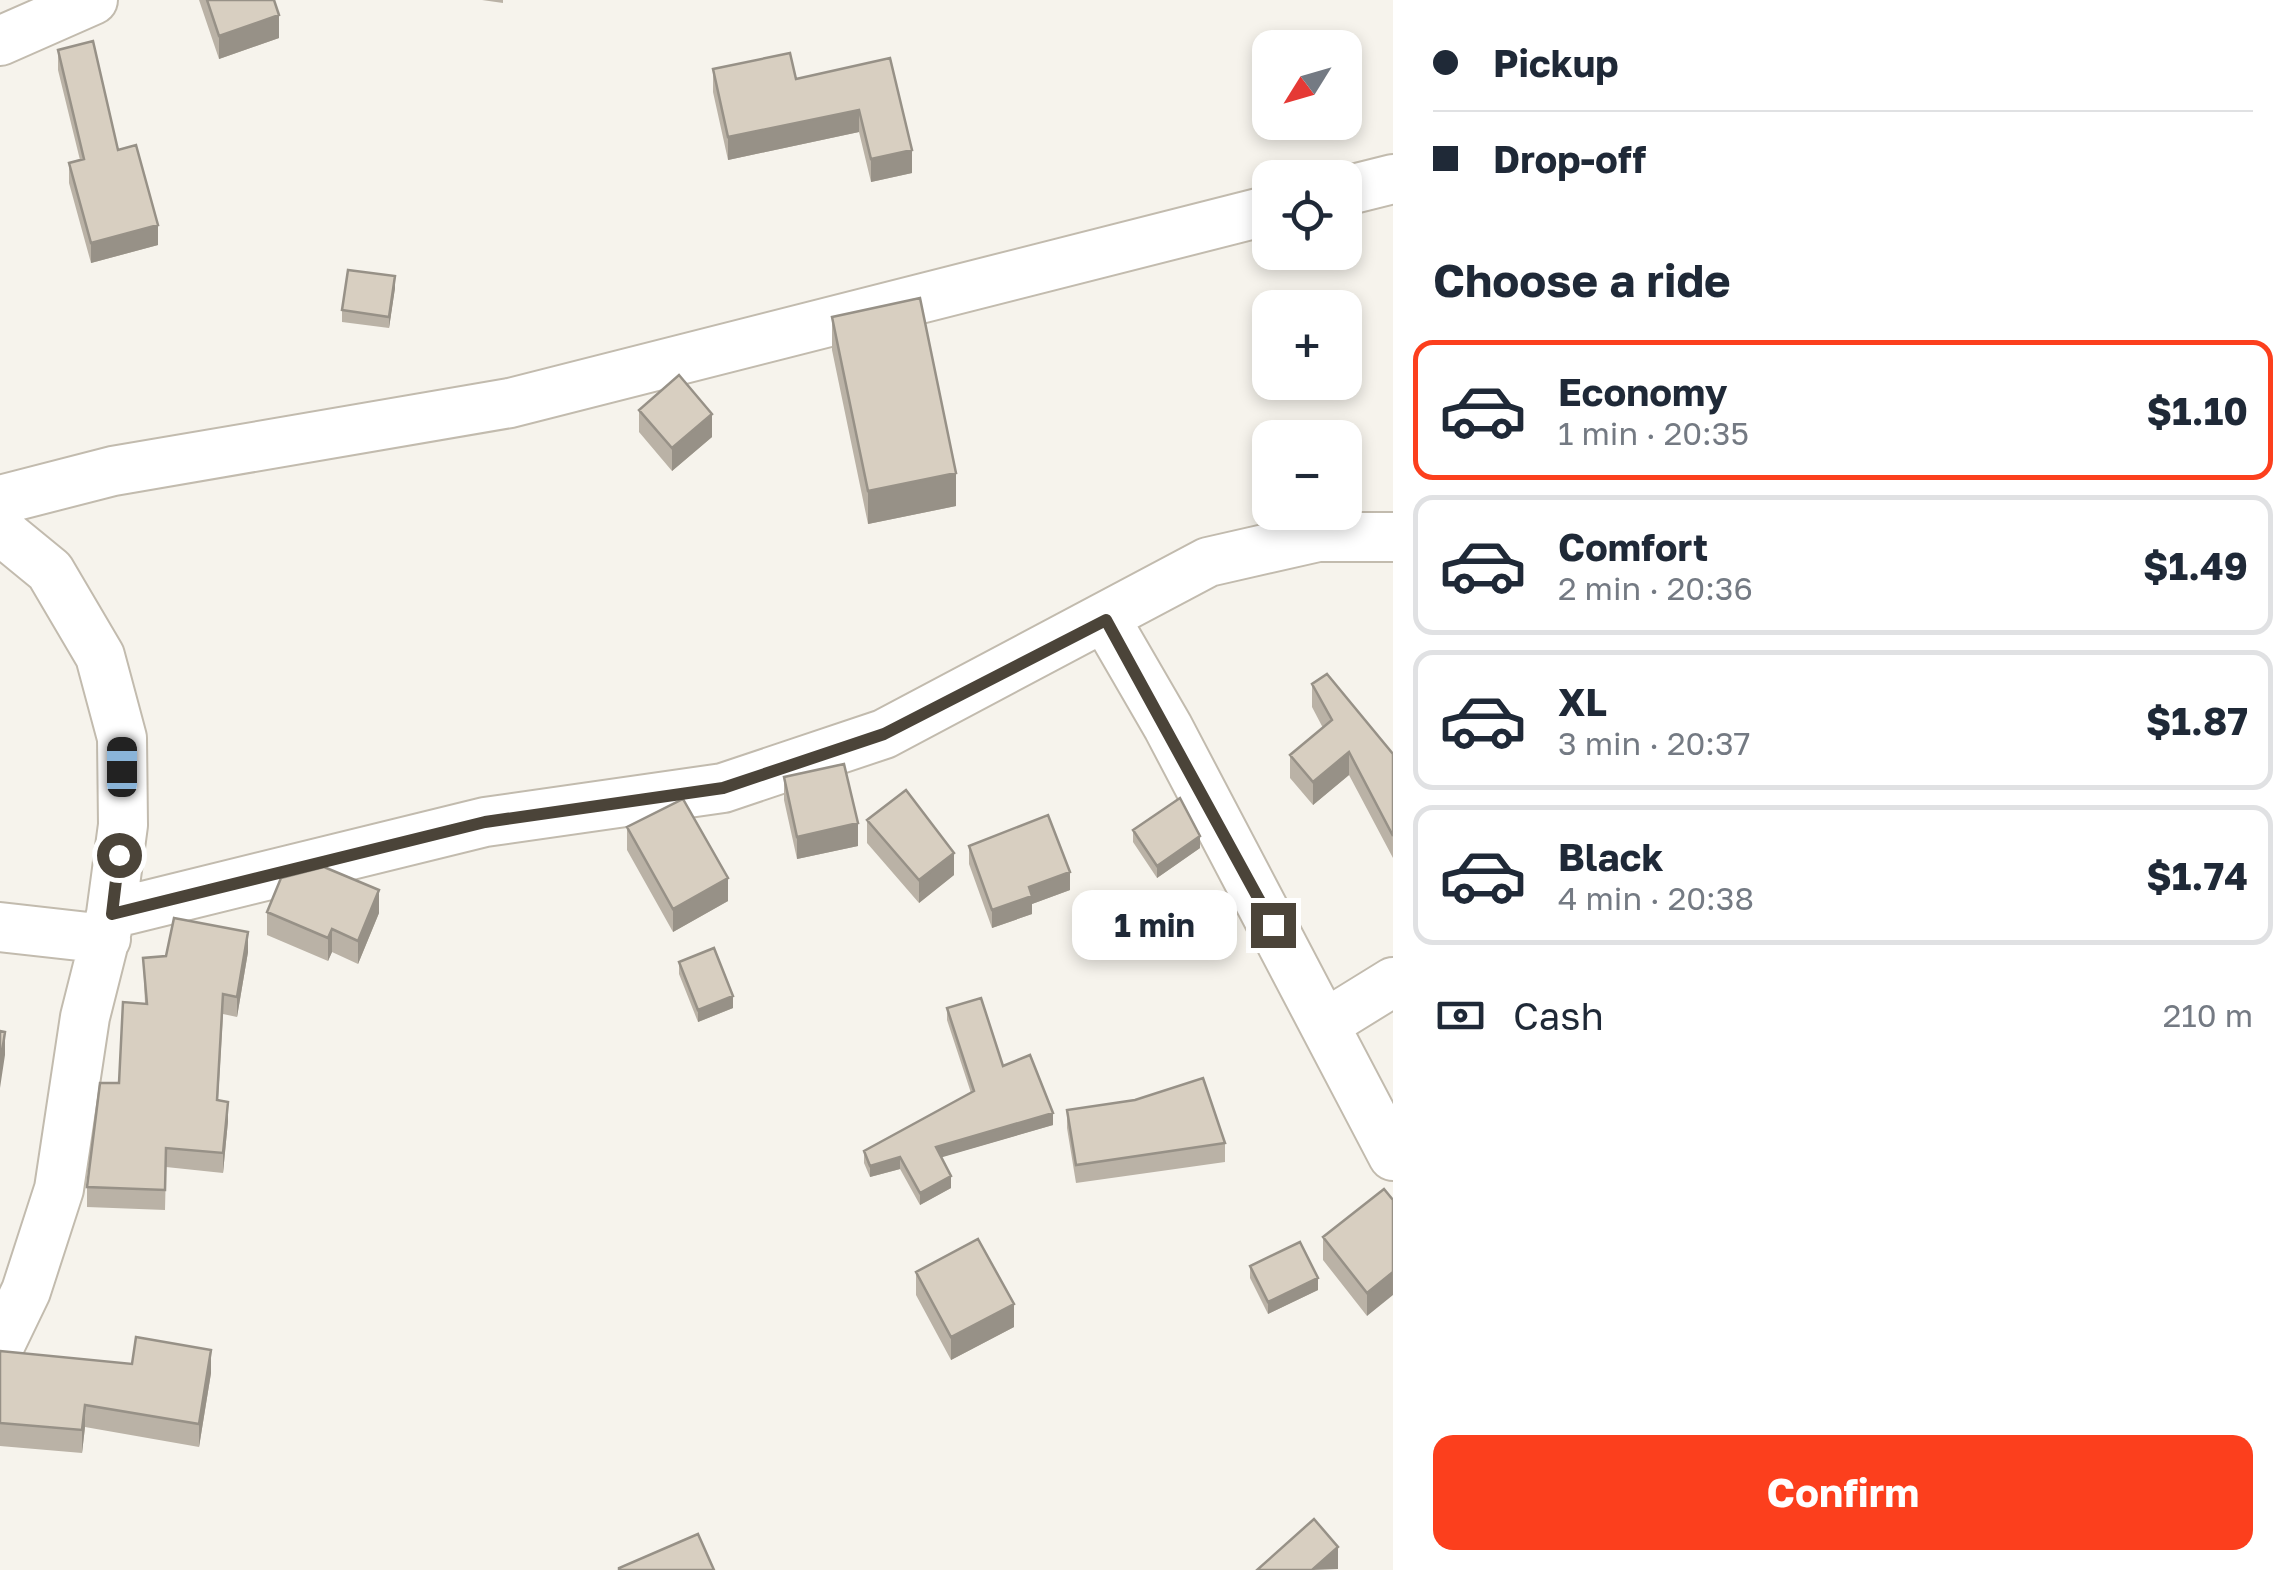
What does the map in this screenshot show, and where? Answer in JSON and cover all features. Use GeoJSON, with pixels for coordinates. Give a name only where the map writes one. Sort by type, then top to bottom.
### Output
{"type":"FeatureCollection","features":[{"type":"Feature","properties":{"kind":"street"},"geometry":{"type":"LineString","coordinates":[[0,41],[92,0]]}},
{"type":"Feature","properties":{"kind":"street"},"geometry":{"type":"LineString","coordinates":[[1362,186],[1393,178]]}},
{"type":"Feature","properties":{"kind":"street"},"geometry":{"type":"LineString","coordinates":[[0,500],[113,471],[510,403],[1252,215]]}},
{"type":"Feature","properties":{"kind":"street"},"geometry":{"type":"LineString","coordinates":[[0,530],[50,571],[100,656],[122,738],[123,825],[109,927],[85,1017],[60,1188],[26,1290],[0,1346]]}},
{"type":"Feature","properties":{"kind":"street"},"geometry":{"type":"LineString","coordinates":[[0,928],[109,927],[485,822],[723,788],[884,734],[1106,620],[1208,562],[1318,537],[1393,537]]}},
{"type":"Feature","properties":{"kind":"street"},"geometry":{"type":"LineString","coordinates":[[1106,620],[1393,1156]]}},
{"type":"Feature","properties":{"kind":"street"},"geometry":{"type":"LineString","coordinates":[[1325,1024],[1393,982]]}},
{"type":"Feature","properties":{"kind":"building"},"geometry":{"type":"Polygon","coordinates":[[[207,0],[274,0],[279,15],[219,36],[207,0]]]}},
{"type":"Feature","properties":{"kind":"building"},"geometry":{"type":"Polygon","coordinates":[[[93,41],[118,150],[136,145],[158,225],[91,243],[69,163],[84,159],[58,50],[93,41]]]}},
{"type":"Feature","properties":{"kind":"building"},"geometry":{"type":"Polygon","coordinates":[[[790,53],[796,79],[890,58],[912,150],[871,159],[859,110],[728,137],[713,69],[790,53]]]}},
{"type":"Feature","properties":{"kind":"building"},"geometry":{"type":"Polygon","coordinates":[[[348,270],[395,276],[389,317],[342,310],[348,270]]]}},
{"type":"Feature","properties":{"kind":"building"},"geometry":{"type":"Polygon","coordinates":[[[920,298],[956,473],[868,491],[832,317],[920,298]]]}},
{"type":"Feature","properties":{"kind":"building"},"geometry":{"type":"Polygon","coordinates":[[[679,375],[712,414],[672,448],[639,410],[679,375]]]}},
{"type":"Feature","properties":{"kind":"building"},"geometry":{"type":"Polygon","coordinates":[[[1327,674],[1393,754],[1393,836],[1349,752],[1313,782],[1290,755],[1332,720],[1312,684],[1327,674]]]}},
{"type":"Feature","properties":{"kind":"building"},"geometry":{"type":"Polygon","coordinates":[[[844,764],[858,823],[797,837],[784,777],[844,764]]]}},
{"type":"Feature","properties":{"kind":"building"},"geometry":{"type":"Polygon","coordinates":[[[906,790],[954,853],[919,880],[867,820],[906,790]]]}},
{"type":"Feature","properties":{"kind":"building"},"geometry":{"type":"Polygon","coordinates":[[[1180,798],[1200,836],[1157,866],[1133,830],[1180,798]]]}},
{"type":"Feature","properties":{"kind":"building"},"geometry":{"type":"Polygon","coordinates":[[[683,799],[728,878],[673,909],[627,827],[683,799]]]}},
{"type":"Feature","properties":{"kind":"building"},"geometry":{"type":"Polygon","coordinates":[[[1048,815],[1070,872],[1029,887],[1032,896],[992,910],[969,846],[1048,815]]]}},
{"type":"Feature","properties":{"kind":"building"},"geometry":{"type":"Polygon","coordinates":[[[324,867],[379,890],[358,941],[332,929],[328,938],[267,912],[281,878],[324,867]]]}},
{"type":"Feature","properties":{"kind":"building"},"geometry":{"type":"Polygon","coordinates":[[[174,918],[248,932],[237,997],[223,994],[217,1100],[228,1102],[223,1153],[166,1148],[165,1190],[87,1187],[100,1083],[119,1083],[123,1002],[147,1004],[143,958],[166,956],[174,918]]]}},
{"type":"Feature","properties":{"kind":"building"},"geometry":{"type":"Polygon","coordinates":[[[714,948],[733,996],[698,1010],[679,962],[714,948]]]}},
{"type":"Feature","properties":{"kind":"building"},"geometry":{"type":"Polygon","coordinates":[[[981,998],[1003,1066],[1030,1055],[1053,1113],[936,1147],[951,1176],[920,1193],[900,1157],[870,1166],[864,1151],[974,1091],[947,1008],[981,998]]]}},
{"type":"Feature","properties":{"kind":"building"},"geometry":{"type":"Polygon","coordinates":[[[0,1031],[5,1032],[0,1065],[0,1031]]]}},
{"type":"Feature","properties":{"kind":"building"},"geometry":{"type":"Polygon","coordinates":[[[1203,1078],[1225,1143],[1076,1165],[1067,1110],[1135,1100],[1203,1078]]]}},
{"type":"Feature","properties":{"kind":"building"},"geometry":{"type":"Polygon","coordinates":[[[1384,1189],[1393,1200],[1393,1272],[1367,1293],[1323,1237],[1384,1189]]]}},
{"type":"Feature","properties":{"kind":"building"},"geometry":{"type":"Polygon","coordinates":[[[978,1239],[1014,1304],[951,1337],[916,1272],[978,1239]]]}},
{"type":"Feature","properties":{"kind":"building"},"geometry":{"type":"Polygon","coordinates":[[[1300,1242],[1318,1278],[1268,1302],[1250,1266],[1300,1242]]]}},
{"type":"Feature","properties":{"kind":"building"},"geometry":{"type":"Polygon","coordinates":[[[136,1337],[211,1350],[199,1424],[85,1405],[82,1430],[0,1423],[0,1351],[132,1364],[136,1337]]]}},
{"type":"Feature","properties":{"kind":"building"},"geometry":{"type":"Polygon","coordinates":[[[1314,1519],[1338,1547],[1312,1570],[1257,1570],[1314,1519]]]}},
{"type":"Feature","properties":{"kind":"building"},"geometry":{"type":"Polygon","coordinates":[[[698,1534],[714,1570],[619,1570],[619,1568],[698,1534]]]}},
{"type":"Feature","properties":{"kind":"route"},"geometry":{"type":"LineString","coordinates":[[119,855],[112,914],[485,822],[723,788],[884,734],[1106,620],[1273,925]]}}]}
